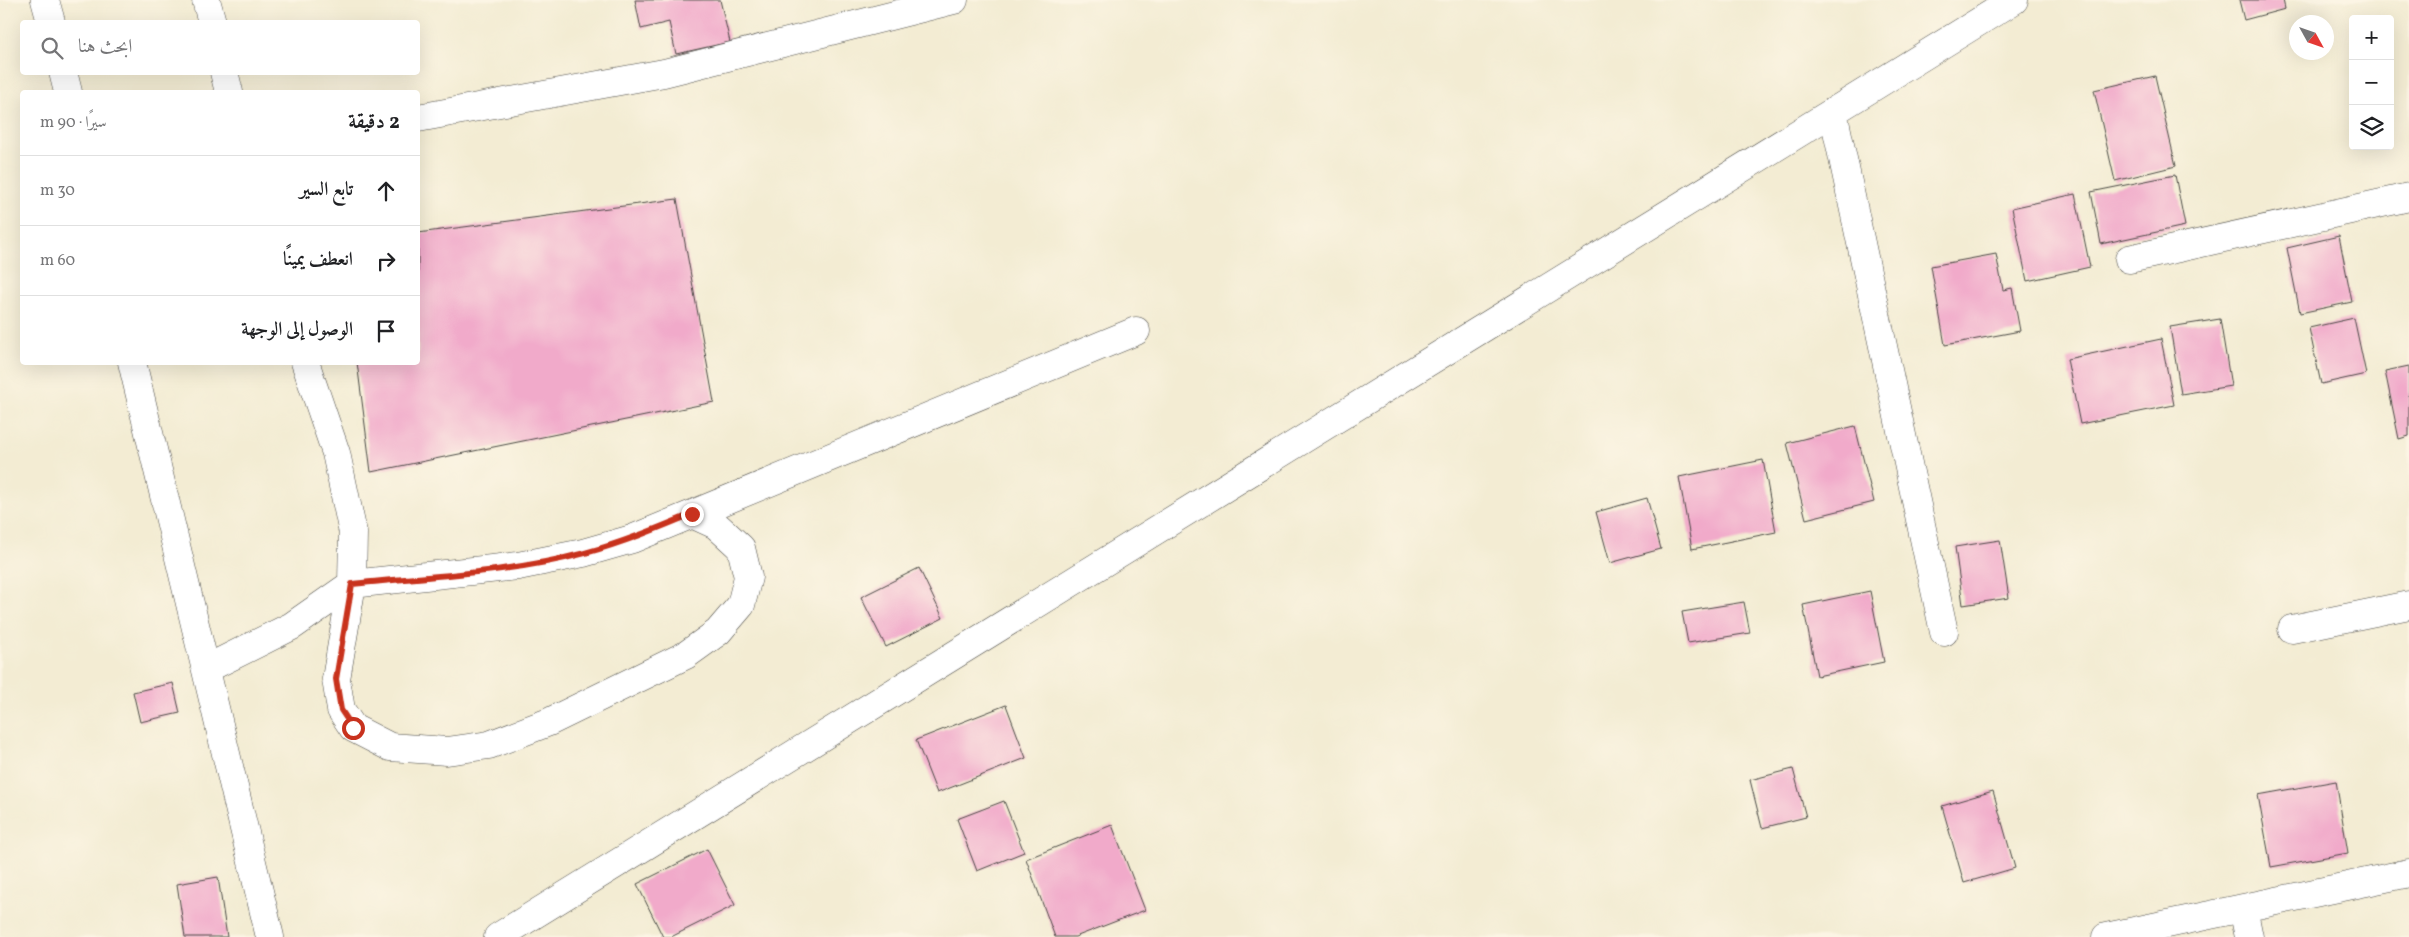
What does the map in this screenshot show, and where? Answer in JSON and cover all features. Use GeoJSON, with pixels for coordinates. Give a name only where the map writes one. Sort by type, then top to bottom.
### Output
{"type":"FeatureCollection","features":[{"type":"Feature","properties":{"kind":"street"},"geometry":{"type":"LineString","coordinates":[[45,0],[50,20]]}},
{"type":"Feature","properties":{"kind":"street"},"geometry":{"type":"LineString","coordinates":[[206,0],[211,20]]}},
{"type":"Feature","properties":{"kind":"street"},"geometry":{"type":"LineString","coordinates":[[420,118],[664,73],[954,0]]}},
{"type":"Feature","properties":{"kind":"street"},"geometry":{"type":"LineString","coordinates":[[498,937],[2014,0]]}},
{"type":"Feature","properties":{"kind":"street"},"geometry":{"type":"LineString","coordinates":[[64,75],[68,90]]}},
{"type":"Feature","properties":{"kind":"street"},"geometry":{"type":"LineString","coordinates":[[225,75],[228,90]]}},
{"type":"Feature","properties":{"kind":"street"},"geometry":{"type":"LineString","coordinates":[[1833,112],[1944,632]]}},
{"type":"Feature","properties":{"kind":"street"},"geometry":{"type":"LineString","coordinates":[[2129,259],[2409,197]]}},
{"type":"Feature","properties":{"kind":"street"},"geometry":{"type":"LineString","coordinates":[[206,669],[292,626],[352,584],[518,566],[583,553],[632,539],[1136,331]]}},
{"type":"Feature","properties":{"kind":"street"},"geometry":{"type":"LineString","coordinates":[[133,365],[270,937]]}},
{"type":"Feature","properties":{"kind":"street"},"geometry":{"type":"LineString","coordinates":[[305,365],[336,452],[353,533],[352,584],[336,679],[341,710],[353,728],[390,747],[447,751],[489,745],[549,722],[686,655],[718,632],[741,605],[748,577],[741,548],[716,525],[692,514]]}},
{"type":"Feature","properties":{"kind":"street"},"geometry":{"type":"LineString","coordinates":[[2292,629],[2409,605]]}},
{"type":"Feature","properties":{"kind":"street"},"geometry":{"type":"LineString","coordinates":[[2106,937],[2409,873]]}},
{"type":"Feature","properties":{"kind":"street"},"geometry":{"type":"LineString","coordinates":[[2243,908],[2249,937]]}},
{"type":"Feature","properties":{"kind":"building"},"geometry":{"type":"Polygon","coordinates":[[[635,0],[720,0],[730,42],[676,54],[669,22],[641,29],[635,0]]]}},
{"type":"Feature","properties":{"kind":"building"},"geometry":{"type":"Polygon","coordinates":[[[2239,0],[2283,0],[2285,9],[2244,20],[2239,0]]]}},
{"type":"Feature","properties":{"kind":"building"},"geometry":{"type":"Polygon","coordinates":[[[2155,76],[2176,166],[2115,181],[2094,90],[2155,76]]]}},
{"type":"Feature","properties":{"kind":"building"},"geometry":{"type":"Polygon","coordinates":[[[2175,175],[2185,226],[2101,244],[2091,192],[2175,175]]]}},
{"type":"Feature","properties":{"kind":"building"},"geometry":{"type":"Polygon","coordinates":[[[2075,194],[2090,267],[2027,281],[2012,208],[2075,194]]]}},
{"type":"Feature","properties":{"kind":"building"},"geometry":{"type":"Polygon","coordinates":[[[677,199],[714,402],[371,472],[357,365],[420,365],[420,233],[677,199]]]}},
{"type":"Feature","properties":{"kind":"building"},"geometry":{"type":"Polygon","coordinates":[[[2339,236],[2352,302],[2300,313],[2287,248],[2339,236]]]}},
{"type":"Feature","properties":{"kind":"building"},"geometry":{"type":"Polygon","coordinates":[[[1996,254],[2003,290],[2012,288],[2020,331],[1945,345],[1931,266],[1996,254]]]}},
{"type":"Feature","properties":{"kind":"building"},"geometry":{"type":"Polygon","coordinates":[[[2354,318],[2366,374],[2321,384],[2309,328],[2354,318]]]}},
{"type":"Feature","properties":{"kind":"building"},"geometry":{"type":"Polygon","coordinates":[[[2220,319],[2231,386],[2181,394],[2170,327],[2220,319]]]}},
{"type":"Feature","properties":{"kind":"building"},"geometry":{"type":"Polygon","coordinates":[[[2161,339],[2174,405],[2080,424],[2067,359],[2161,339]]]}},
{"type":"Feature","properties":{"kind":"building"},"geometry":{"type":"Polygon","coordinates":[[[2409,366],[2409,436],[2399,439],[2385,371],[2409,366]]]}},
{"type":"Feature","properties":{"kind":"building"},"geometry":{"type":"Polygon","coordinates":[[[1855,426],[1874,502],[1806,519],[1787,443],[1855,426]]]}},
{"type":"Feature","properties":{"kind":"building"},"geometry":{"type":"Polygon","coordinates":[[[1763,460],[1776,532],[1692,549],[1679,477],[1763,460]]]}},
{"type":"Feature","properties":{"kind":"building"},"geometry":{"type":"Polygon","coordinates":[[[1647,498],[1661,549],[1610,563],[1596,512],[1647,498]]]}},
{"type":"Feature","properties":{"kind":"building"},"geometry":{"type":"Polygon","coordinates":[[[2000,540],[2009,598],[1963,605],[1955,547],[2000,540]]]}},
{"type":"Feature","properties":{"kind":"building"},"geometry":{"type":"Polygon","coordinates":[[[919,568],[943,618],[886,647],[861,597],[919,568]]]}},
{"type":"Feature","properties":{"kind":"building"},"geometry":{"type":"Polygon","coordinates":[[[1870,591],[1884,662],[1817,676],[1803,605],[1870,591]]]}},
{"type":"Feature","properties":{"kind":"building"},"geometry":{"type":"Polygon","coordinates":[[[1744,602],[1750,633],[1688,643],[1682,612],[1744,602]]]}},
{"type":"Feature","properties":{"kind":"building"},"geometry":{"type":"Polygon","coordinates":[[[173,683],[180,713],[140,722],[133,692],[173,683]]]}},
{"type":"Feature","properties":{"kind":"building"},"geometry":{"type":"Polygon","coordinates":[[[1006,705],[1026,758],[937,793],[916,740],[1006,705]]]}},
{"type":"Feature","properties":{"kind":"building"},"geometry":{"type":"Polygon","coordinates":[[[1793,769],[1806,817],[1762,828],[1750,780],[1793,769]]]}},
{"type":"Feature","properties":{"kind":"building"},"geometry":{"type":"Polygon","coordinates":[[[2336,781],[2348,853],[2271,867],[2258,795],[2336,781]]]}},
{"type":"Feature","properties":{"kind":"building"},"geometry":{"type":"Polygon","coordinates":[[[1993,791],[2015,868],[1964,883],[1942,806],[1993,791]]]}},
{"type":"Feature","properties":{"kind":"building"},"geometry":{"type":"Polygon","coordinates":[[[1004,801],[1024,852],[977,871],[957,819],[1004,801]]]}},
{"type":"Feature","properties":{"kind":"building"},"geometry":{"type":"Polygon","coordinates":[[[1112,825],[1145,910],[1075,937],[1055,937],[1026,859],[1112,825]]]}},
{"type":"Feature","properties":{"kind":"building"},"geometry":{"type":"Polygon","coordinates":[[[707,849],[735,905],[671,937],[663,937],[637,884],[707,849]]]}},
{"type":"Feature","properties":{"kind":"building"},"geometry":{"type":"Polygon","coordinates":[[[218,877],[227,937],[185,937],[177,884],[218,877]]]}},
{"type":"Feature","properties":{"kind":"route"},"geometry":{"type":"LineString","coordinates":[[353,728],[341,710],[336,679],[352,584],[518,566],[583,553],[632,539],[692,514]]}}]}
